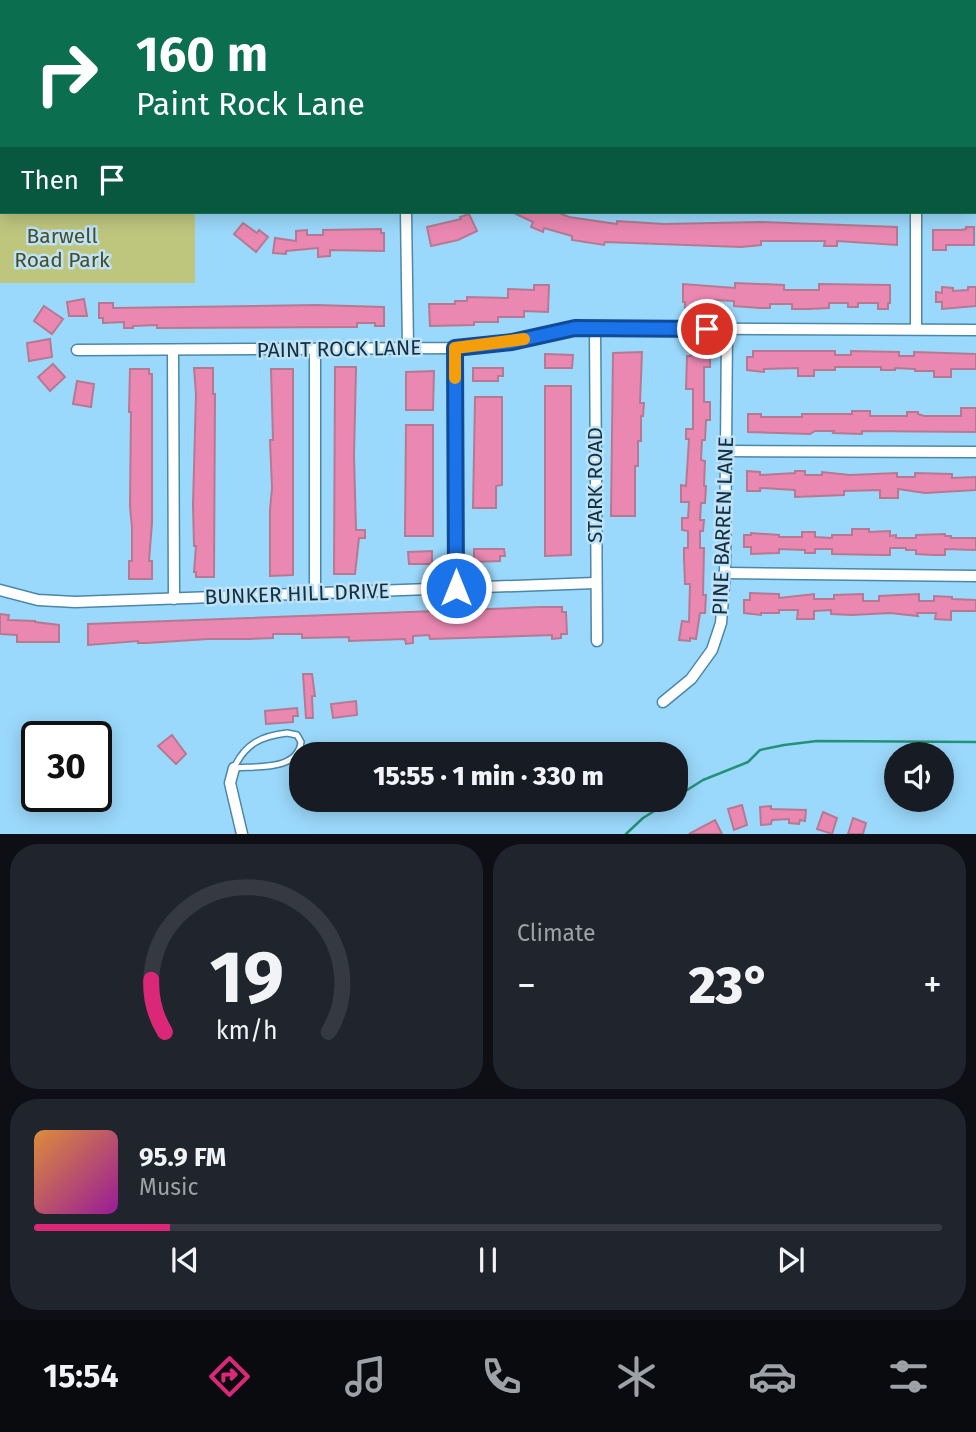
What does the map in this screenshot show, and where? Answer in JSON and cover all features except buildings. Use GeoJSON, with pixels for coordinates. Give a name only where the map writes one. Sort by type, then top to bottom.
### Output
{"type":"FeatureCollection","features":[{"type":"Feature","properties":{"kind":"street"},"geometry":{"type":"LineString","coordinates":[[406,214],[408,348]]}},
{"type":"Feature","properties":{"kind":"street"},"geometry":{"type":"LineString","coordinates":[[916,214],[916,329]]}},
{"type":"Feature","properties":{"kind":"street","name":"PAINT ROCK LANE"},"geometry":{"type":"LineString","coordinates":[[77,350],[455,348],[512,342],[575,328],[976,330]]}},
{"type":"Feature","properties":{"kind":"street","name":"STARK ROAD"},"geometry":{"type":"LineString","coordinates":[[595,328],[597,641]]}},
{"type":"Feature","properties":{"kind":"street","name":"PINE BARREN LANE"},"geometry":{"type":"LineString","coordinates":[[663,702],[691,679],[712,650],[721,623],[725,573],[727,329]]}},
{"type":"Feature","properties":{"kind":"street"},"geometry":{"type":"LineString","coordinates":[[455,348],[456,588]]}},
{"type":"Feature","properties":{"kind":"street"},"geometry":{"type":"LineString","coordinates":[[173,350],[174,599]]}},
{"type":"Feature","properties":{"kind":"street"},"geometry":{"type":"LineString","coordinates":[[315,350],[315,593]]}},
{"type":"Feature","properties":{"kind":"street"},"geometry":{"type":"LineString","coordinates":[[726,451],[976,452]]}},
{"type":"Feature","properties":{"kind":"street"},"geometry":{"type":"LineString","coordinates":[[725,573],[976,576]]}},
{"type":"Feature","properties":{"kind":"street","name":"BUNKER HILL DRIVE"},"geometry":{"type":"LineString","coordinates":[[0,590],[38,600],[75,602],[595,583]]}},
{"type":"Feature","properties":{"kind":"street"},"geometry":{"type":"LineString","coordinates":[[234,768],[230,783],[242,834]]}},
{"type":"Feature","properties":{"kind":"lane"},"geometry":{"type":"LineString","coordinates":[[271,734],[298,735],[301,741],[297,755],[287,762],[234,768],[242,752],[271,734]]}},
{"type":"Feature","properties":{"kind":"green space","name":"Barwell Road Park"},"geometry":{"type":"Polygon","coordinates":[[[0,214],[195,214],[195,283],[0,283],[0,214]]]}},
{"type":"Feature","properties":{"kind":"waterway"},"geometry":{"type":"LineString","coordinates":[[688,789],[703,780],[748,762],[760,750],[784,745],[817,741],[976,742]]}},
{"type":"Feature","properties":{"kind":"waterway"},"geometry":{"type":"LineString","coordinates":[[626,834],[653,812]]}},
{"type":"Feature","properties":{"kind":"slow traffic"},"geometry":{"type":"LineString","coordinates":[[455,378],[455,348],[524,339]]}},
{"type":"Feature","properties":{"kind":"route"},"geometry":{"type":"LineString","coordinates":[[456,588],[455,348],[512,342],[575,328],[707,329]]}}]}
